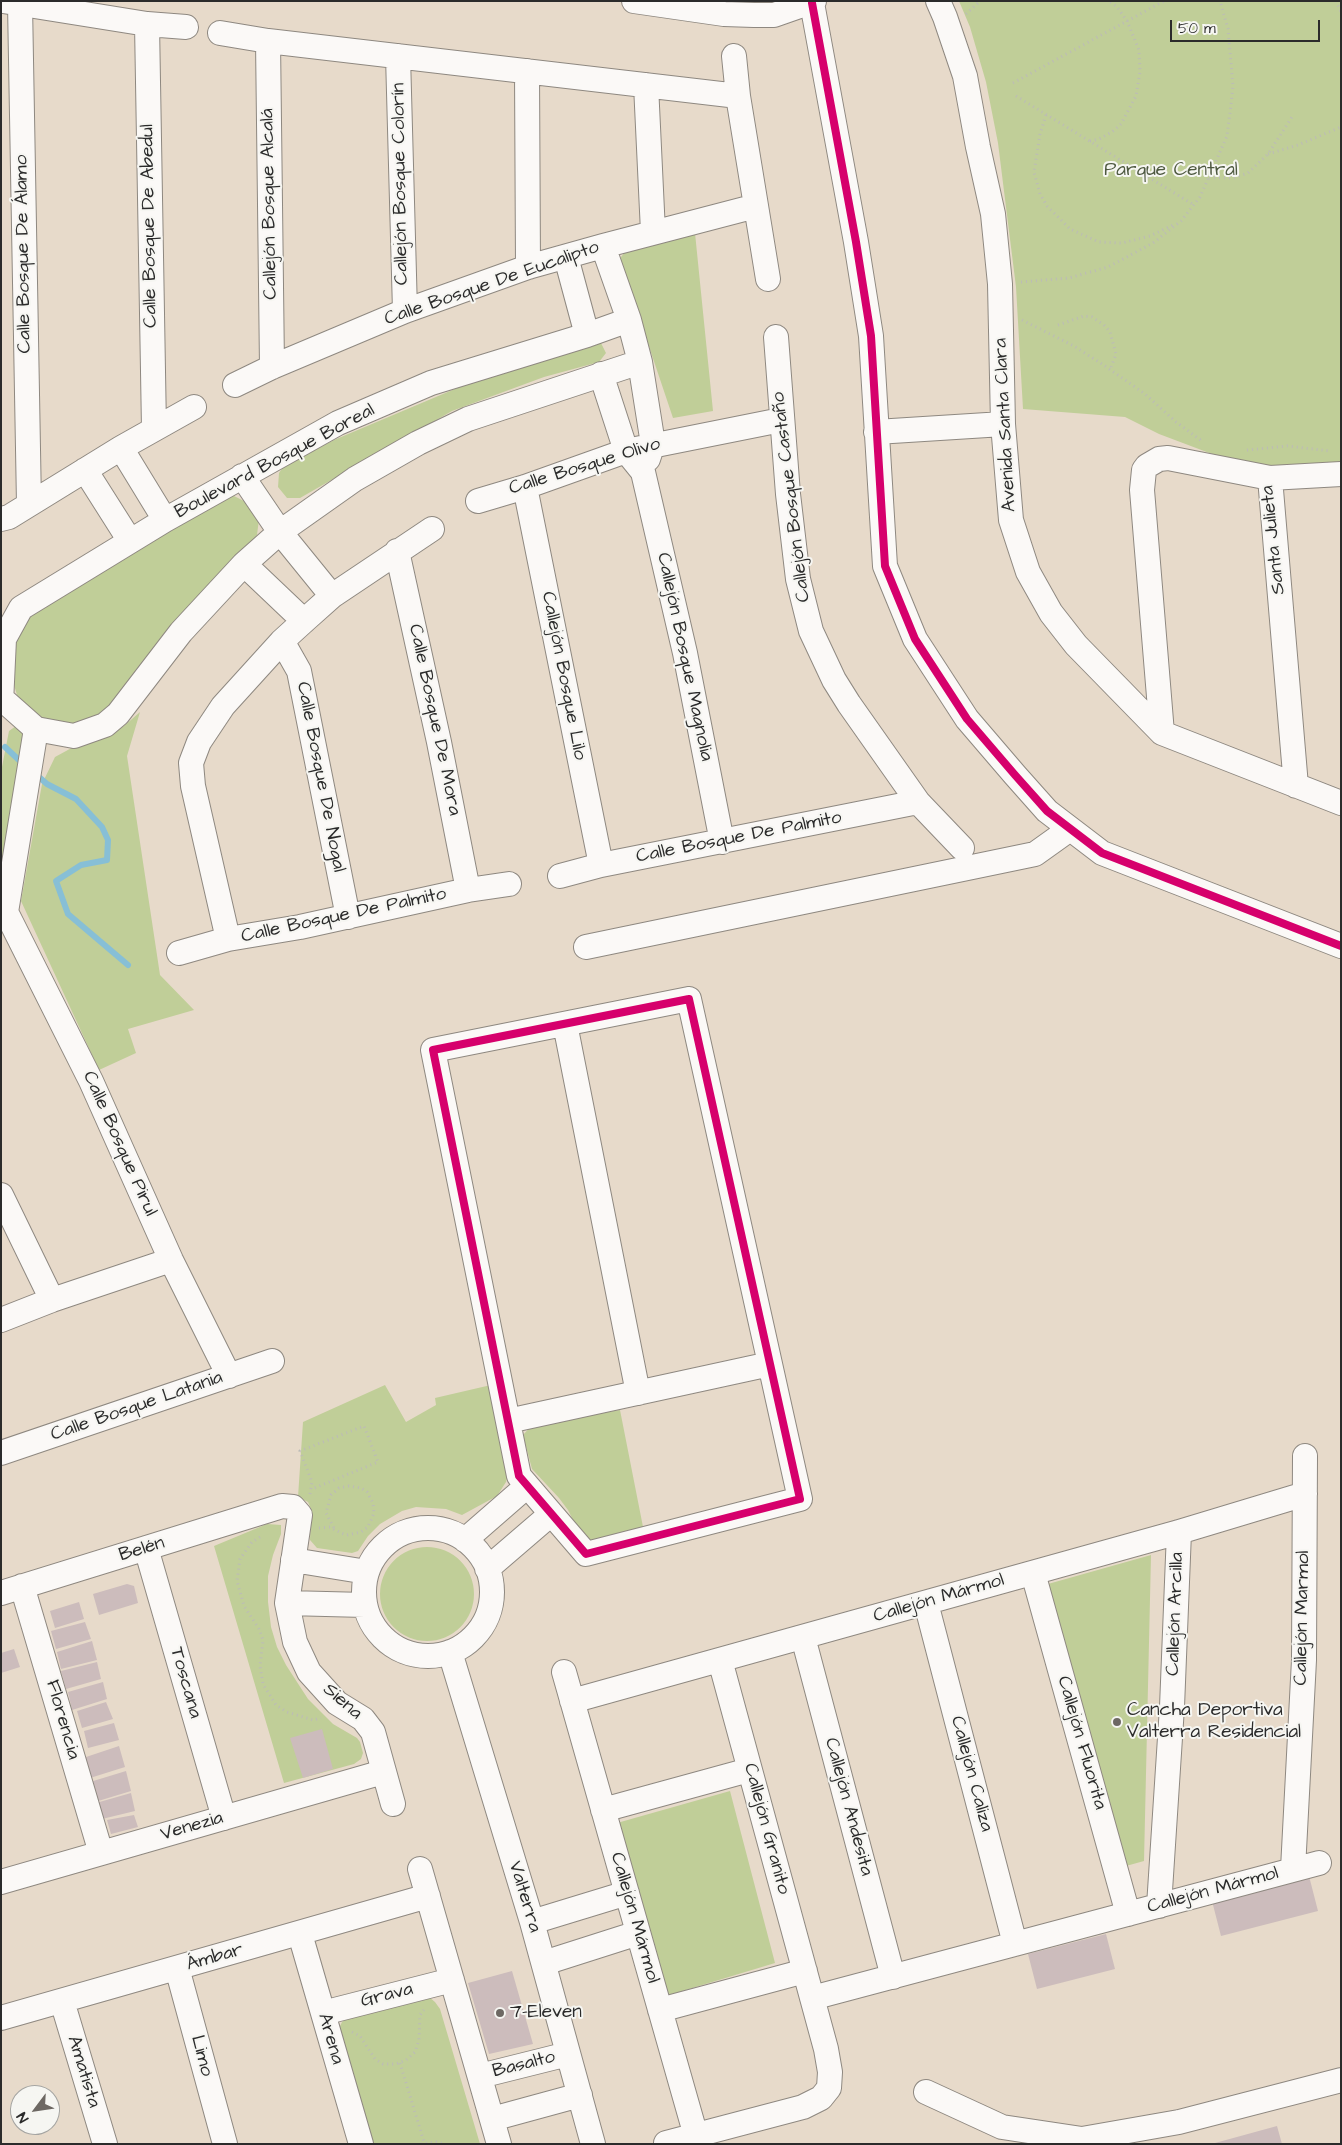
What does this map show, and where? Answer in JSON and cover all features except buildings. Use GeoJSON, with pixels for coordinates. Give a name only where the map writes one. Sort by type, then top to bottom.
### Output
{"type":"FeatureCollection","features":[{"type":"Feature","properties":{"kind":"street"},"geometry":{"type":"LineString","coordinates":[[634,1],[679,8],[726,8],[774,15],[813,2],[871,336],[885,566],[915,639],[966,719],[1047,811],[1102,853],[1341,946]]}},
{"type":"Feature","properties":{"kind":"street","name":"Avenida Santa Clara"},"geometry":{"type":"LineString","coordinates":[[938,1],[946,17],[965,76],[993,214],[1000,284],[1003,424],[1011,520],[1025,564],[1038,593],[1076,645],[1162,732],[1341,803]]}},
{"type":"Feature","properties":{"kind":"street"},"geometry":{"type":"LineString","coordinates":[[11,3],[146,24],[186,27]]}},
{"type":"Feature","properties":{"kind":"street","name":"Calle Bosque De Álamo"},"geometry":{"type":"LineString","coordinates":[[11,3],[29,504]]}},
{"type":"Feature","properties":{"kind":"street","name":"Calle Bosque De Abedul"},"geometry":{"type":"LineString","coordinates":[[146,24],[154,429]]}},
{"type":"Feature","properties":{"kind":"street"},"geometry":{"type":"LineString","coordinates":[[220,32],[268,40],[738,96]]}},
{"type":"Feature","properties":{"kind":"street","name":"Callejón Bosque Alcalá"},"geometry":{"type":"LineString","coordinates":[[268,40],[272,367]]}},
{"type":"Feature","properties":{"kind":"street","name":"Callejón Bosque Colorín"},"geometry":{"type":"LineString","coordinates":[[398,56],[405,311]]}},
{"type":"Feature","properties":{"kind":"street"},"geometry":{"type":"LineString","coordinates":[[734,56],[738,96],[768,279]]}},
{"type":"Feature","properties":{"kind":"street"},"geometry":{"type":"LineString","coordinates":[[527,71],[528,267]]}},
{"type":"Feature","properties":{"kind":"street"},"geometry":{"type":"LineString","coordinates":[[646,85],[653,232]]}},
{"type":"Feature","properties":{"kind":"street","name":"Calle Bosque De Eucalipto"},"geometry":{"type":"LineString","coordinates":[[236,385],[272,367],[405,311],[528,267],[653,232],[756,206]]}},
{"type":"Feature","properties":{"kind":"street"},"geometry":{"type":"LineString","coordinates":[[603,246],[629,320],[640,362],[653,444],[643,472]]}},
{"type":"Feature","properties":{"kind":"street"},"geometry":{"type":"LineString","coordinates":[[566,256],[587,335]]}},
{"type":"Feature","properties":{"kind":"street","name":"Boulevard Bosque Boreal"},"geometry":{"type":"LineString","coordinates":[[1,703],[4,639],[11,608],[338,423],[431,383],[587,335],[629,320]]}},
{"type":"Feature","properties":{"kind":"street","name":"Callejón Bosque Castaño"},"geometry":{"type":"LineString","coordinates":[[776,337],[781,420],[798,580],[811,631],[834,680],[918,802],[962,848]]}},
{"type":"Feature","properties":{"kind":"street"},"geometry":{"type":"LineString","coordinates":[[2,699],[36,729],[74,736],[106,725],[118,714],[181,632],[244,564],[280,532],[355,479],[418,443],[468,419],[640,362]]}},
{"type":"Feature","properties":{"kind":"street"},"geometry":{"type":"LineString","coordinates":[[601,374],[626,451]]}},
{"type":"Feature","properties":{"kind":"street"},"geometry":{"type":"LineString","coordinates":[[1,519],[9,517],[121,448],[194,407]]}},
{"type":"Feature","properties":{"kind":"street","name":"Calle Bosque Olivo"},"geometry":{"type":"LineString","coordinates":[[478,500],[525,487],[626,451],[653,444],[781,420]]}},
{"type":"Feature","properties":{"kind":"street"},"geometry":{"type":"LineString","coordinates":[[876,432],[1003,424]]}},
{"type":"Feature","properties":{"kind":"street"},"geometry":{"type":"LineString","coordinates":[[121,448],[165,520]]}},
{"type":"Feature","properties":{"kind":"street","name":"Callejón Bosque Magnolia"},"geometry":{"type":"LineString","coordinates":[[626,451],[643,472],[685,654],[722,842]]}},
{"type":"Feature","properties":{"kind":"street","name":"Santa Julieta"},"geometry":{"type":"LineString","coordinates":[[1162,732],[1142,490],[1144,470],[1151,463],[1168,458],[1270,478],[1296,786]]}},
{"type":"Feature","properties":{"kind":"street"},"geometry":{"type":"LineString","coordinates":[[1270,478],[1340,464]]}},
{"type":"Feature","properties":{"kind":"street"},"geometry":{"type":"LineString","coordinates":[[85,470],[130,541]]}},
{"type":"Feature","properties":{"kind":"street"},"geometry":{"type":"LineString","coordinates":[[242,476],[280,532],[332,596]]}},
{"type":"Feature","properties":{"kind":"street","name":"Callejón Bosque Lilo"},"geometry":{"type":"LineString","coordinates":[[525,487],[601,865]]}},
{"type":"Feature","properties":{"kind":"street"},"geometry":{"type":"LineString","coordinates":[[228,940],[192,786],[191,763],[199,742],[223,706],[282,641],[332,596],[432,529]]}},
{"type":"Feature","properties":{"kind":"street","name":"Calle Bosque De Mora"},"geometry":{"type":"LineString","coordinates":[[398,551],[439,742],[468,890]]}},
{"type":"Feature","properties":{"kind":"street"},"geometry":{"type":"LineString","coordinates":[[244,564],[304,621]]}},
{"type":"Feature","properties":{"kind":"street","name":"Calle Bosque De Nogal"},"geometry":{"type":"LineString","coordinates":[[282,641],[299,671],[348,917]]}},
{"type":"Feature","properties":{"kind":"street"},"geometry":{"type":"LineString","coordinates":[[3,912],[36,729]]}},
{"type":"Feature","properties":{"kind":"street","name":"Calle Bosque De Palmito"},"geometry":{"type":"LineString","coordinates":[[560,876],[601,865],[918,802]]}},
{"type":"Feature","properties":{"kind":"street"},"geometry":{"type":"LineString","coordinates":[[586,947],[1035,854],[1070,829]]}},
{"type":"Feature","properties":{"kind":"street","name":"Calle Bosque De Palmito"},"geometry":{"type":"LineString","coordinates":[[179,953],[228,940],[348,917],[468,890],[509,884]]}},
{"type":"Feature","properties":{"kind":"street","name":"Calle Bosque Pirul"},"geometry":{"type":"LineString","coordinates":[[3,912],[91,1081],[171,1260],[229,1376]]}},
{"type":"Feature","properties":{"kind":"street"},"geometry":{"type":"LineString","coordinates":[[689,999],[800,1499],[586,1554],[519,1476],[433,1050],[565,1024],[689,999]]}},
{"type":"Feature","properties":{"kind":"street"},"geometry":{"type":"LineString","coordinates":[[565,1024],[638,1393]]}},
{"type":"Feature","properties":{"kind":"street"},"geometry":{"type":"LineString","coordinates":[[1,1195],[52,1300]]}},
{"type":"Feature","properties":{"kind":"street"},"geometry":{"type":"LineString","coordinates":[[1,1320],[52,1300],[171,1260]]}},
{"type":"Feature","properties":{"kind":"street","name":"Calle Bosque Latania"},"geometry":{"type":"LineString","coordinates":[[1,1453],[272,1361]]}},
{"type":"Feature","properties":{"kind":"street"},"geometry":{"type":"LineString","coordinates":[[508,1421],[770,1364]]}},
{"type":"Feature","properties":{"kind":"street","name":"Callejón Marmol"},"geometry":{"type":"LineString","coordinates":[[1293,1869],[1304,1660],[1306,1456]]}},
{"type":"Feature","properties":{"kind":"street"},"geometry":{"type":"LineString","coordinates":[[465,1540],[527,1486]]}},
{"type":"Feature","properties":{"kind":"street","name":"Callejón Mármol"},"geometry":{"type":"LineString","coordinates":[[572,1700],[1180,1532],[1305,1494]]}},
{"type":"Feature","properties":{"kind":"street","name":"Belén"},"geometry":{"type":"LineString","coordinates":[[12,1590],[282,1506]]}},
{"type":"Feature","properties":{"kind":"street","name":"Siena"},"geometry":{"type":"LineString","coordinates":[[282,1506],[293,1507],[300,1515],[300,1528],[287,1603],[294,1642],[309,1672],[337,1703],[363,1719],[373,1732],[393,1804]]}},
{"type":"Feature","properties":{"kind":"street"},"geometry":{"type":"LineString","coordinates":[[487,1569],[551,1514]]}},
{"type":"Feature","properties":{"kind":"street"},"geometry":{"type":"LineString","coordinates":[[414,1529],[448,1531],[465,1540],[475,1550],[487,1569],[491,1591],[488,1613],[473,1636],[460,1647],[440,1655],[418,1655],[397,1648],[380,1634],[373,1625],[365,1605],[364,1588],[367,1572],[377,1552],[404,1532],[414,1529]]}},
{"type":"Feature","properties":{"kind":"street","name":"Callejón Arcilla"},"geometry":{"type":"LineString","coordinates":[[1159,1906],[1172,1707],[1180,1532]]}},
{"type":"Feature","properties":{"kind":"street","name":"Toscana"},"geometry":{"type":"LineString","coordinates":[[146,1548],[224,1818]]}},
{"type":"Feature","properties":{"kind":"street"},"geometry":{"type":"LineString","coordinates":[[293,1560],[367,1572]]}},
{"type":"Feature","properties":{"kind":"street","name":"Callejón Fluorita"},"geometry":{"type":"LineString","coordinates":[[1033,1573],[1128,1914]]}},
{"type":"Feature","properties":{"kind":"street","name":"Florencia"},"geometry":{"type":"LineString","coordinates":[[12,1590],[101,1853]]}},
{"type":"Feature","properties":{"kind":"street"},"geometry":{"type":"LineString","coordinates":[[287,1603],[365,1605]]}},
{"type":"Feature","properties":{"kind":"street","name":"Callejón Caliza"},"geometry":{"type":"LineString","coordinates":[[926,1603],[1016,1944]]}},
{"type":"Feature","properties":{"kind":"street","name":"Callejón Andesita"},"geometry":{"type":"LineString","coordinates":[[803,1636],[893,1977]]}},
{"type":"Feature","properties":{"kind":"street","name":"Valterra"},"geometry":{"type":"LineString","coordinates":[[450,1652],[544,1963],[593,2144]]}},
{"type":"Feature","properties":{"kind":"street","name":"Callejón Granito"},"geometry":{"type":"LineString","coordinates":[[720,1660],[812,1998]]}},
{"type":"Feature","properties":{"kind":"street","name":"Callejón Mármol"},"geometry":{"type":"LineString","coordinates":[[564,1672],[696,2136]]}},
{"type":"Feature","properties":{"kind":"street"},"geometry":{"type":"LineString","coordinates":[[603,1810],[749,1770]]}},
{"type":"Feature","properties":{"kind":"street","name":"Venezia"},"geometry":{"type":"LineString","coordinates":[[1,1882],[383,1772]]}},
{"type":"Feature","properties":{"kind":"street","name":"Callejón Mármol"},"geometry":{"type":"LineString","coordinates":[[812,1998],[1319,1862]]}},
{"type":"Feature","properties":{"kind":"street"},"geometry":{"type":"LineString","coordinates":[[420,1869],[499,2144]]}},
{"type":"Feature","properties":{"kind":"street"},"geometry":{"type":"LineString","coordinates":[[532,1922],[627,1893]]}},
{"type":"Feature","properties":{"kind":"street","name":"Ámbar"},"geometry":{"type":"LineString","coordinates":[[1,2018],[428,1896]]}},
{"type":"Feature","properties":{"kind":"street"},"geometry":{"type":"LineString","coordinates":[[544,1963],[638,1933]]}},
{"type":"Feature","properties":{"kind":"street","name":"Arena"},"geometry":{"type":"LineString","coordinates":[[300,1934],[361,2144]]}},
{"type":"Feature","properties":{"kind":"street","name":"Limo"},"geometry":{"type":"LineString","coordinates":[[177,1968],[224,2144]]}},
{"type":"Feature","properties":{"kind":"street"},"geometry":{"type":"LineString","coordinates":[[660,2010],[805,1971]]}},
{"type":"Feature","properties":{"kind":"street","name":"Grava"},"geometry":{"type":"LineString","coordinates":[[323,2013],[452,1980]]}},
{"type":"Feature","properties":{"kind":"street"},"geometry":{"type":"LineString","coordinates":[[666,2143],[803,2107],[821,2098],[829,2088],[830,2072],[812,1998]]}},
{"type":"Feature","properties":{"kind":"street","name":"Amatista"},"geometry":{"type":"LineString","coordinates":[[62,2000],[105,2144]]}},
{"type":"Feature","properties":{"kind":"street","name":"Basalto"},"geometry":{"type":"LineString","coordinates":[[480,2076],[568,2054]]}},
{"type":"Feature","properties":{"kind":"street"},"geometry":{"type":"LineString","coordinates":[[926,2092],[1002,2127],[1082,2139],[1179,2122],[1341,2080]]}},
{"type":"Feature","properties":{"kind":"street"},"geometry":{"type":"LineString","coordinates":[[492,2119],[580,2095]]}},
{"type":"Feature","properties":{"kind":"path"},"geometry":{"type":"LineString","coordinates":[[1089,141],[1099,139],[1116,128],[1136,96],[1140,72],[1139,50],[1126,21],[1117,7],[1109,1]]}},
{"type":"Feature","properties":{"kind":"path"},"geometry":{"type":"LineString","coordinates":[[1013,83],[1164,1]]}},
{"type":"Feature","properties":{"kind":"path"},"geometry":{"type":"LineString","coordinates":[[1000,284],[1070,278],[1108,267],[1153,243],[1181,221],[1194,205],[1209,178],[1226,136],[1232,86],[1228,30],[1220,1]]}},
{"type":"Feature","properties":{"kind":"path"},"geometry":{"type":"LineString","coordinates":[[1336,1],[1341,12]]}},
{"type":"Feature","properties":{"kind":"path"},"geometry":{"type":"LineString","coordinates":[[1016,96],[1194,205]]}},
{"type":"Feature","properties":{"kind":"path"},"geometry":{"type":"LineString","coordinates":[[1046,115],[1040,134],[1034,172],[1040,194],[1047,206],[1070,229],[1099,242],[1122,244],[1150,236],[1181,221]]}},
{"type":"Feature","properties":{"kind":"path"},"geometry":{"type":"LineString","coordinates":[[1209,178],[1233,178],[1248,173],[1268,154],[1292,117]]}},
{"type":"Feature","properties":{"kind":"path"},"geometry":{"type":"LineString","coordinates":[[1268,154],[1298,145],[1341,127]]}},
{"type":"Feature","properties":{"kind":"path"},"geometry":{"type":"LineString","coordinates":[[1000,309],[1074,346],[1145,394],[1182,427],[1201,441],[1210,445]]}},
{"type":"Feature","properties":{"kind":"path"},"geometry":{"type":"LineString","coordinates":[[1058,325],[1084,316],[1092,317],[1104,325],[1112,337],[1116,354],[1110,370]]}},
{"type":"Feature","properties":{"kind":"path"},"geometry":{"type":"LineString","coordinates":[[1243,451],[1287,446],[1340,464]]}},
{"type":"Feature","properties":{"kind":"path"},"geometry":{"type":"LineString","coordinates":[[308,1499],[312,1489],[312,1482],[300,1451],[364,1426],[378,1462],[312,1489]]}},
{"type":"Feature","properties":{"kind":"path"},"geometry":{"type":"LineString","coordinates":[[318,1528],[326,1526],[335,1530],[351,1535],[361,1532],[368,1527],[374,1514],[374,1508],[367,1492],[357,1486],[349,1486],[339,1488],[331,1495],[326,1513],[335,1530]]}},
{"type":"Feature","properties":{"kind":"path"},"geometry":{"type":"LineString","coordinates":[[263,1535],[252,1542],[240,1559],[237,1581],[244,1606],[259,1629],[263,1640],[260,1666],[263,1684],[276,1705],[287,1712],[313,1720],[327,1717]]}},
{"type":"Feature","properties":{"kind":"path"},"geometry":{"type":"LineString","coordinates":[[345,2029],[360,2036],[370,2054],[383,2064],[400,2063],[414,2052],[419,2040],[420,2015],[427,2006]]}},
{"type":"Feature","properties":{"kind":"path"},"geometry":{"type":"LineString","coordinates":[[400,2063],[422,2143],[436,2142],[445,2144]]}},
{"type":"Feature","properties":{"kind":"green space","name":"Parque Central"},"geometry":{"type":"Polygon","coordinates":[[[959,1],[1341,1],[1341,467],[1318,469],[1247,465],[1159,434],[1125,417],[1023,409],[1016,287],[998,143],[986,82],[970,27],[959,1]]]}},
{"type":"Feature","properties":{"kind":"green space"},"geometry":{"type":"Polygon","coordinates":[[[695,233],[713,411],[673,418],[621,263],[621,257],[625,252],[695,233]]]}},
{"type":"Feature","properties":{"kind":"green space"},"geometry":{"type":"Polygon","coordinates":[[[596,340],[601,343],[606,353],[599,362],[544,377],[452,411],[300,498],[287,498],[278,487],[279,473],[283,467],[334,440],[469,383],[596,340]]]}},
{"type":"Feature","properties":{"kind":"green space"},"geometry":{"type":"Polygon","coordinates":[[[234,496],[250,504],[259,519],[257,535],[110,712],[70,728],[37,717],[25,706],[17,695],[11,675],[18,629],[23,623],[42,607],[225,497],[234,496]]]}},
{"type":"Feature","properties":{"kind":"green space"},"geometry":{"type":"Polygon","coordinates":[[[140,712],[127,756],[160,975],[194,1010],[128,1029],[136,1053],[99,1070],[21,901],[42,784],[55,757],[77,745],[104,738],[124,726],[140,712]]]}},
{"type":"Feature","properties":{"kind":"green space"},"geometry":{"type":"Polygon","coordinates":[[[16,726],[25,728],[1,894],[1,772],[9,731],[16,726]]]}},
{"type":"Feature","properties":{"kind":"green space"},"geometry":{"type":"Polygon","coordinates":[[[385,1385],[406,1422],[436,1405],[435,1398],[491,1385],[508,1475],[506,1482],[497,1496],[462,1515],[446,1509],[416,1507],[402,1511],[380,1524],[368,1536],[358,1551],[352,1553],[317,1548],[310,1540],[311,1509],[308,1502],[298,1497],[303,1422],[385,1385]]]}},
{"type":"Feature","properties":{"kind":"green space"},"geometry":{"type":"Polygon","coordinates":[[[620,1410],[644,1532],[590,1544],[580,1534],[568,1510],[559,1498],[532,1469],[523,1435],[533,1424],[620,1410]]]}},
{"type":"Feature","properties":{"kind":"green space"},"geometry":{"type":"Polygon","coordinates":[[[267,1524],[281,1525],[281,1534],[268,1576],[268,1602],[271,1627],[277,1647],[308,1699],[333,1724],[357,1738],[363,1753],[361,1759],[354,1764],[284,1783],[214,1546],[267,1524]]]}},
{"type":"Feature","properties":{"kind":"green space"},"geometry":{"type":"Polygon","coordinates":[[[427,1547],[445,1550],[460,1561],[471,1576],[474,1594],[471,1612],[460,1627],[445,1638],[427,1641],[409,1638],[394,1627],[383,1612],[380,1594],[383,1576],[394,1561],[409,1550],[427,1547]]]}},
{"type":"Feature","properties":{"kind":"green space","name":"Cancha Deportiva Valterra Residencial"},"geometry":{"type":"Polygon","coordinates":[[[1151,1555],[1144,1861],[1126,1866],[1048,1584],[1151,1555]]]}},
{"type":"Feature","properties":{"kind":"green space"},"geometry":{"type":"Polygon","coordinates":[[[730,1791],[775,1963],[666,1996],[617,1823],[730,1791]]]}},
{"type":"Feature","properties":{"kind":"green space"},"geometry":{"type":"Polygon","coordinates":[[[429,1997],[440,2009],[480,2144],[368,2144],[339,2028],[342,2022],[349,2016],[429,1997]]]}},
{"type":"Feature","properties":{"kind":"waterway"},"geometry":{"type":"LineString","coordinates":[[5,747],[20,761]]}},
{"type":"Feature","properties":{"kind":"waterway"},"geometry":{"type":"LineString","coordinates":[[39,777],[47,784],[76,799],[102,827],[108,840],[107,860],[81,865],[56,881],[68,914],[128,965]]}},
{"type":"Feature","properties":{"kind":"cycle path"},"geometry":{"type":"LineString","coordinates":[[812,3],[856,242],[871,336],[885,566],[915,639],[967,719],[1015,775],[1047,811],[1102,853],[1341,946]]}},
{"type":"Feature","properties":{"kind":"cycle path"},"geometry":{"type":"LineString","coordinates":[[689,999],[800,1499],[586,1554],[519,1476],[433,1050],[689,999]]}},
{"type":"Feature","properties":{"kind":"place","name":"Cancha Deportiva Valterra Residencial"},"geometry":{"type":"Point","coordinates":[1117,1722]}},
{"type":"Feature","properties":{"kind":"place","name":"7-Eleven"},"geometry":{"type":"Point","coordinates":[500,2013]}}]}
